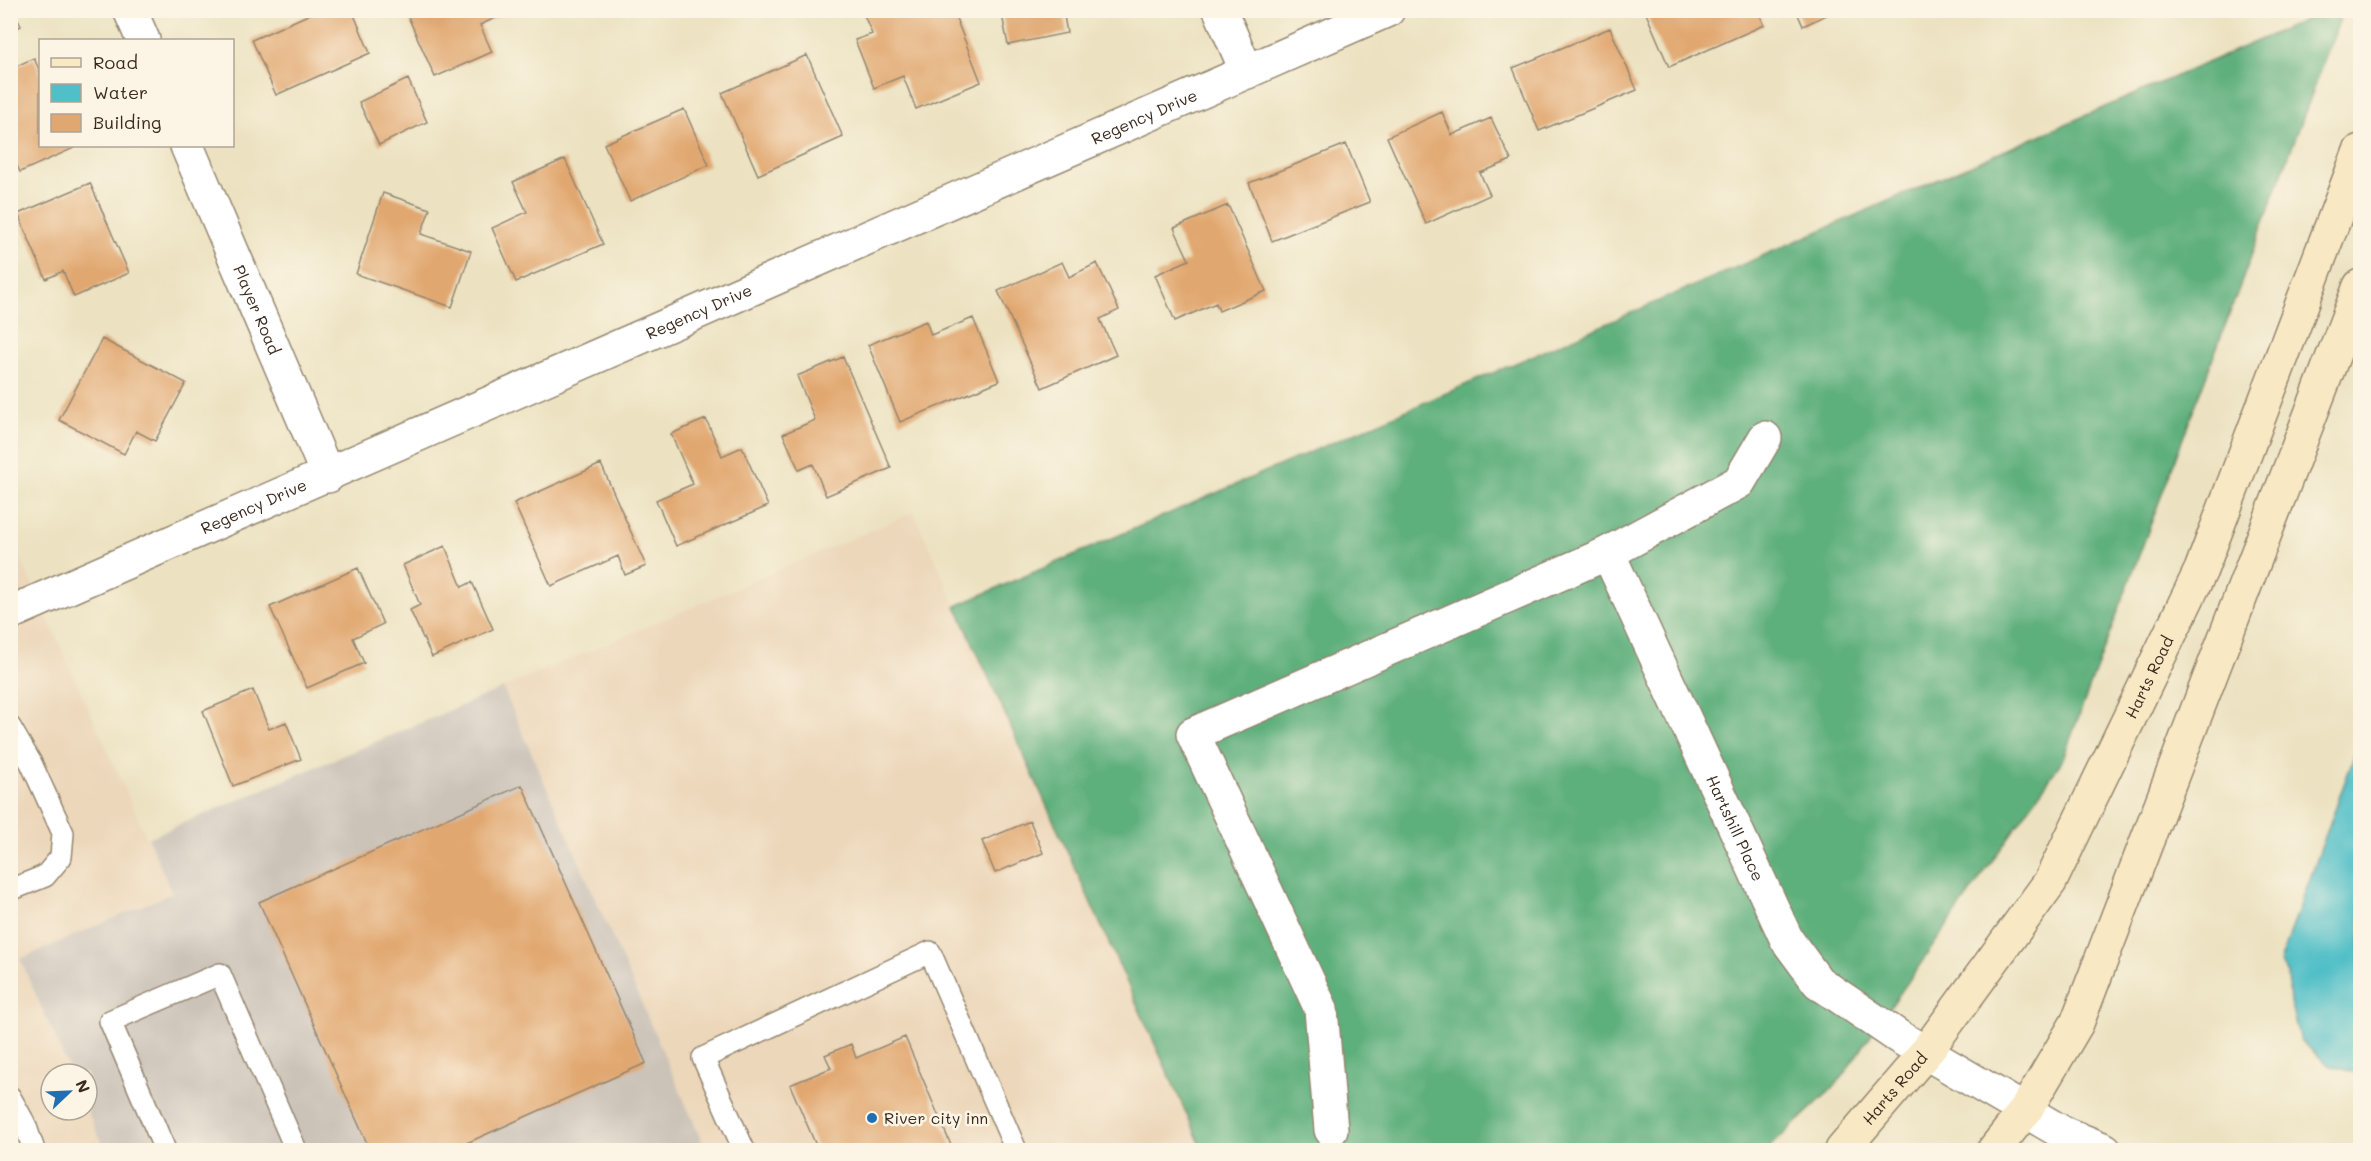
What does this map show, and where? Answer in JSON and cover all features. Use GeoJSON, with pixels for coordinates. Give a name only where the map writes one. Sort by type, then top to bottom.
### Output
{"type":"FeatureCollection","features":[{"type":"Feature","properties":{"kind":"street"},"geometry":{"type":"LineString","coordinates":[[130,10],[142,39]]}},
{"type":"Feature","properties":{"kind":"street"},"geometry":{"type":"LineString","coordinates":[[1220,10],[1247,72]]}},
{"type":"Feature","properties":{"kind":"street","name":"Regency Drive"},"geometry":{"type":"LineString","coordinates":[[10,613],[328,476],[1388,10]]}},
{"type":"Feature","properties":{"kind":"street","name":"Player Road"},"geometry":{"type":"LineString","coordinates":[[187,147],[328,476]]}},
{"type":"Feature","properties":{"kind":"street","name":"Harts Road"},"geometry":{"type":"LineString","coordinates":[[1842,1150],[1925,1053],[2050,882],[2201,570],[2361,151]]}},
{"type":"Feature","properties":{"kind":"street"},"geometry":{"type":"LineString","coordinates":[[1994,1150],[2025,1111],[2077,1023],[2361,286]]}},
{"type":"Feature","properties":{"kind":"street"},"geometry":{"type":"LineString","coordinates":[[1331,1130],[1321,1009],[1193,734],[1608,553],[1739,482],[1765,438]]}},
{"type":"Feature","properties":{"kind":"street"},"geometry":{"type":"LineString","coordinates":[[2250,443],[2293,463]]}},
{"type":"Feature","properties":{"kind":"street","name":"Hartshill Place"},"geometry":{"type":"LineString","coordinates":[[1608,553],[1787,940],[1818,982],[1925,1053],[2063,1133],[2105,1150]]}},
{"type":"Feature","properties":{"kind":"lane"},"geometry":{"type":"LineString","coordinates":[[10,727],[31,763],[63,833],[61,857],[45,876],[10,891]]}},
{"type":"Feature","properties":{"kind":"lane"},"geometry":{"type":"LineString","coordinates":[[744,1150],[704,1058],[930,952],[1016,1150]]}},
{"type":"Feature","properties":{"kind":"lane"},"geometry":{"type":"LineString","coordinates":[[165,1150],[110,1021],[220,974],[296,1150]]}},
{"type":"Feature","properties":{"kind":"lane"},"geometry":{"type":"LineString","coordinates":[[10,1097],[25,1124],[33,1150]]}},
{"type":"Feature","properties":{"kind":"shaded area"},"geometry":{"type":"Polygon","coordinates":[[[914,512],[1203,1150],[706,1150],[503,688],[914,512]]]}},
{"type":"Feature","properties":{"kind":"shaded area"},"geometry":{"type":"Polygon","coordinates":[[[10,535],[172,893],[20,960],[66,1062],[39,1062],[39,1122],[92,1122],[105,1150],[11,1150],[10,535]]]}},
{"type":"Feature","properties":{"kind":"shaded area"},"geometry":{"type":"Polygon","coordinates":[[[503,688],[706,1150],[105,1150],[92,1122],[99,1122],[99,1062],[66,1062],[20,959],[172,893],[148,838],[503,688]]]}},
{"type":"Feature","properties":{"kind":"green space"},"geometry":{"type":"Polygon","coordinates":[[[2326,11],[2343,11],[2062,761],[1836,1085],[1767,1150],[1203,1150],[956,606],[2326,11]]]}},
{"type":"Feature","properties":{"kind":"water"},"geometry":{"type":"Polygon","coordinates":[[[2360,740],[2360,1074],[2329,1065],[2300,1040],[2290,1002],[2288,974],[2280,962],[2360,740]]]}},
{"type":"Feature","properties":{"kind":"building"},"geometry":{"type":"Polygon","coordinates":[[[10,10],[14,10],[21,26],[10,31],[10,10]]]}},
{"type":"Feature","properties":{"kind":"building"},"geometry":{"type":"Polygon","coordinates":[[[319,10],[352,10],[370,53],[276,95],[252,40],[319,10]]]}},
{"type":"Feature","properties":{"kind":"building"},"geometry":{"type":"Polygon","coordinates":[[[405,10],[513,10],[480,25],[492,52],[435,77],[405,10]]]}},
{"type":"Feature","properties":{"kind":"building"},"geometry":{"type":"Polygon","coordinates":[[[862,10],[936,10],[940,19],[954,13],[981,82],[916,109],[903,76],[874,88],[855,40],[872,34],[862,10]]]}},
{"type":"Feature","properties":{"kind":"building"},"geometry":{"type":"Polygon","coordinates":[[[1001,10],[1063,10],[1067,33],[1008,45],[1001,10]]]}},
{"type":"Feature","properties":{"kind":"building"},"geometry":{"type":"Polygon","coordinates":[[[1758,10],[1764,25],[1669,67],[1645,11],[1758,10]]]}},
{"type":"Feature","properties":{"kind":"building"},"geometry":{"type":"Polygon","coordinates":[[[1796,10],[1837,10],[1803,26],[1796,10]]]}},
{"type":"Feature","properties":{"kind":"building"},"geometry":{"type":"Polygon","coordinates":[[[1610,28],[1637,90],[1539,131],[1513,68],[1610,28]]]}},
{"type":"Feature","properties":{"kind":"building"},"geometry":{"type":"Polygon","coordinates":[[[807,55],[843,137],[758,175],[722,93],[807,55]]]}},
{"type":"Feature","properties":{"kind":"building"},"geometry":{"type":"Polygon","coordinates":[[[34,58],[39,70],[39,147],[74,148],[20,172],[10,150],[10,69],[34,58]]]}},
{"type":"Feature","properties":{"kind":"building"},"geometry":{"type":"Polygon","coordinates":[[[408,79],[427,122],[379,145],[359,102],[408,79]]]}},
{"type":"Feature","properties":{"kind":"building"},"geometry":{"type":"Polygon","coordinates":[[[684,109],[709,165],[630,201],[604,144],[684,109]]]}},
{"type":"Feature","properties":{"kind":"building"},"geometry":{"type":"Polygon","coordinates":[[[1442,112],[1452,135],[1491,118],[1511,160],[1480,173],[1490,195],[1426,224],[1387,137],[1442,112]]]}},
{"type":"Feature","properties":{"kind":"building"},"geometry":{"type":"Polygon","coordinates":[[[1346,144],[1370,202],[1272,241],[1249,183],[1346,144]]]}},
{"type":"Feature","properties":{"kind":"building"},"geometry":{"type":"Polygon","coordinates":[[[565,159],[603,244],[516,282],[492,228],[527,212],[513,182],[565,159]]]}},
{"type":"Feature","properties":{"kind":"building"},"geometry":{"type":"Polygon","coordinates":[[[90,183],[129,273],[74,297],[63,271],[46,279],[18,214],[90,183]]]}},
{"type":"Feature","properties":{"kind":"building"},"geometry":{"type":"Polygon","coordinates":[[[383,193],[430,209],[421,234],[471,251],[452,307],[356,274],[383,193]]]}},
{"type":"Feature","properties":{"kind":"building"},"geometry":{"type":"Polygon","coordinates":[[[1228,205],[1266,291],[1219,311],[1216,303],[1175,321],[1155,275],[1189,260],[1174,228],[1228,205]]]}},
{"type":"Feature","properties":{"kind":"building"},"geometry":{"type":"Polygon","coordinates":[[[1062,262],[1069,277],[1097,263],[1119,310],[1100,319],[1116,355],[1042,388],[998,291],[1062,262]]]}},
{"type":"Feature","properties":{"kind":"building"},"geometry":{"type":"Polygon","coordinates":[[[973,318],[999,381],[900,422],[868,345],[926,321],[931,335],[973,318]]]}},
{"type":"Feature","properties":{"kind":"building"},"geometry":{"type":"Polygon","coordinates":[[[102,339],[186,383],[155,441],[136,431],[124,454],[59,420],[102,339]]]}},
{"type":"Feature","properties":{"kind":"building"},"geometry":{"type":"Polygon","coordinates":[[[843,357],[891,468],[826,496],[813,464],[799,470],[783,434],[815,420],[797,376],[843,357]]]}},
{"type":"Feature","properties":{"kind":"building"},"geometry":{"type":"Polygon","coordinates":[[[706,419],[722,456],[742,447],[768,506],[676,546],[656,500],[693,484],[671,434],[706,419]]]}},
{"type":"Feature","properties":{"kind":"building"},"geometry":{"type":"Polygon","coordinates":[[[601,464],[646,566],[625,575],[618,556],[551,586],[514,503],[601,464]]]}},
{"type":"Feature","properties":{"kind":"building"},"geometry":{"type":"Polygon","coordinates":[[[445,546],[462,587],[472,582],[493,629],[432,657],[410,610],[420,605],[403,565],[445,546]]]}},
{"type":"Feature","properties":{"kind":"building"},"geometry":{"type":"Polygon","coordinates":[[[358,568],[383,624],[353,638],[364,663],[307,688],[270,607],[358,568]]]}},
{"type":"Feature","properties":{"kind":"building"},"geometry":{"type":"Polygon","coordinates":[[[253,690],[269,729],[286,722],[301,759],[233,786],[203,711],[253,690]]]}},
{"type":"Feature","properties":{"kind":"building"},"geometry":{"type":"Polygon","coordinates":[[[522,785],[646,1063],[451,1150],[370,1150],[259,902],[522,785]]]}},
{"type":"Feature","properties":{"kind":"building"},"geometry":{"type":"Polygon","coordinates":[[[1030,821],[1043,853],[995,873],[982,841],[1030,821]]]}},
{"type":"Feature","properties":{"kind":"building","name":"River city inn"},"geometry":{"type":"Polygon","coordinates":[[[905,1037],[953,1150],[818,1150],[790,1085],[831,1068],[825,1055],[851,1044],[856,1058],[905,1037]]]}},
{"type":"Feature","properties":{"kind":"place","name":"River city inn"},"geometry":{"type":"Point","coordinates":[872,1118]}}]}
